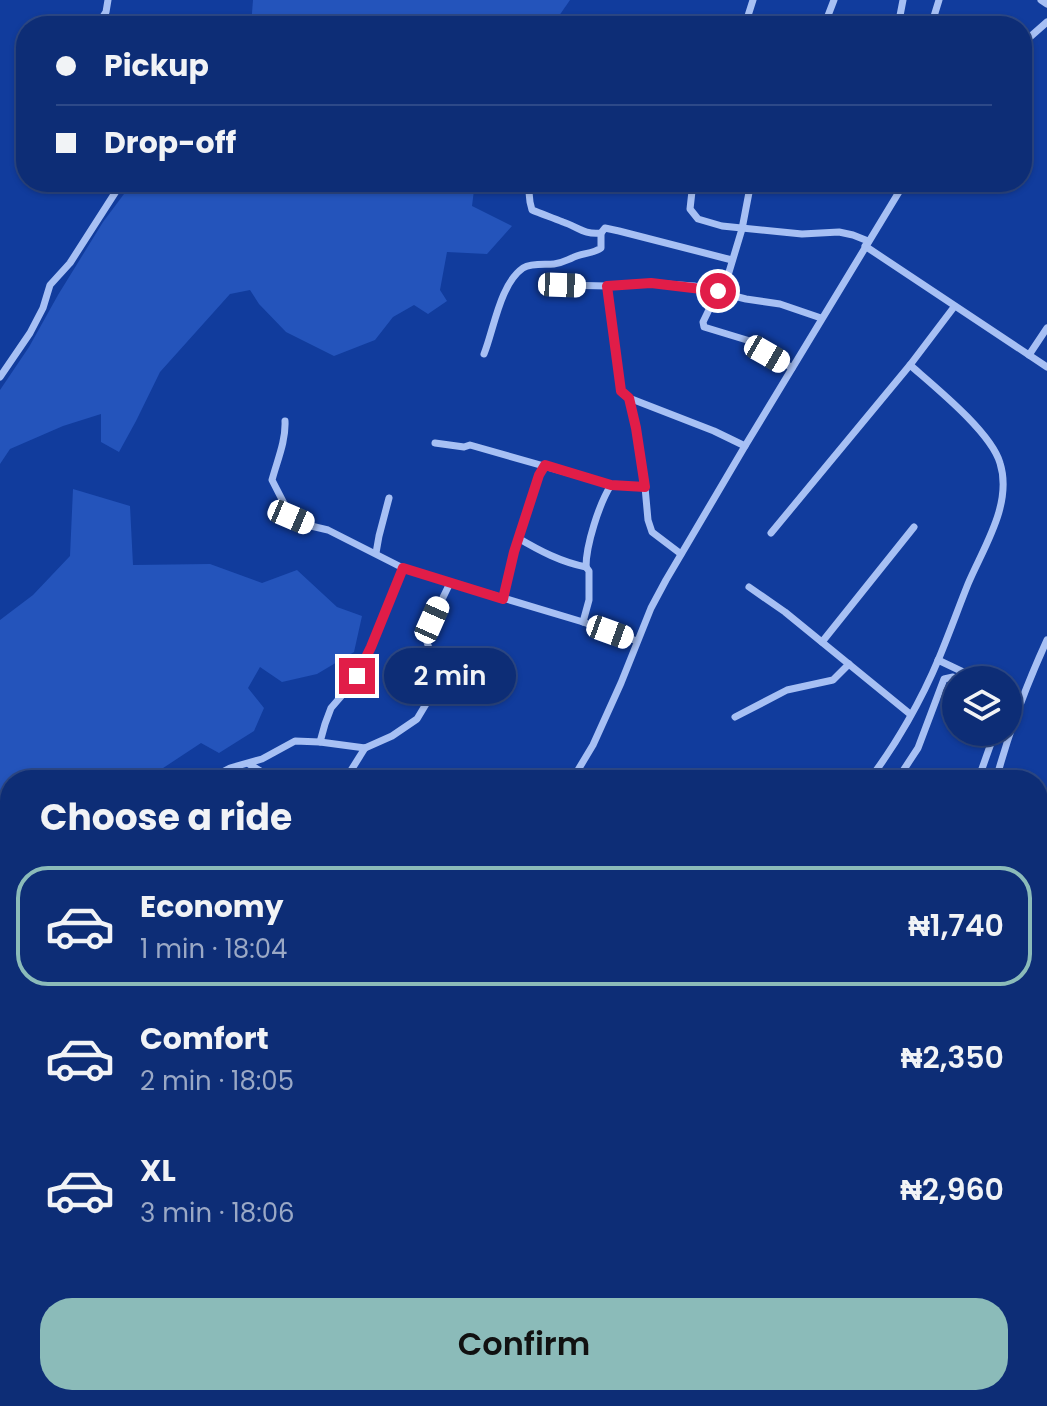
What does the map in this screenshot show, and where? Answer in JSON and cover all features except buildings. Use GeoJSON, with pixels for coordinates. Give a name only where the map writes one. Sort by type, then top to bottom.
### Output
{"type":"FeatureCollection","features":[{"type":"Feature","properties":{"kind":"street"},"geometry":{"type":"LineString","coordinates":[[1041,0],[1047,4]]}},
{"type":"Feature","properties":{"kind":"street"},"geometry":{"type":"LineString","coordinates":[[0,377],[30,333],[50,285],[70,263],[116,192]]}},
{"type":"Feature","properties":{"kind":"street"},"geometry":{"type":"LineString","coordinates":[[529,192],[532,210],[581,231],[601,233]]}},
{"type":"Feature","properties":{"kind":"street"},"geometry":{"type":"LineString","coordinates":[[692,192],[690,209],[693,215],[710,223],[742,229],[853,235],[954,307],[1047,367]]}},
{"type":"Feature","properties":{"kind":"street"},"geometry":{"type":"LineString","coordinates":[[749,192],[732,260],[721,291],[703,322],[704,327],[750,341],[792,368]]}},
{"type":"Feature","properties":{"kind":"street"},"geometry":{"type":"LineString","coordinates":[[578,770],[621,683],[651,608],[896,192]]}},
{"type":"Feature","properties":{"kind":"street"},"geometry":{"type":"LineString","coordinates":[[484,354],[499,307],[521,270],[531,265],[563,263],[573,257],[598,251],[601,248],[602,229],[732,260]]}},
{"type":"Feature","properties":{"kind":"street"},"geometry":{"type":"LineString","coordinates":[[562,285],[651,283],[721,291],[746,299],[795,307],[821,318]]}},
{"type":"Feature","properties":{"kind":"street"},"geometry":{"type":"LineString","coordinates":[[607,286],[621,391],[629,398],[745,446]]}},
{"type":"Feature","properties":{"kind":"street"},"geometry":{"type":"LineString","coordinates":[[771,533],[954,307]]}},
{"type":"Feature","properties":{"kind":"street"},"geometry":{"type":"LineString","coordinates":[[1029,355],[1047,328]]}},
{"type":"Feature","properties":{"kind":"street"},"geometry":{"type":"LineString","coordinates":[[876,770],[900,735],[938,660],[993,528],[1004,480],[996,453],[974,424],[910,365]]}},
{"type":"Feature","properties":{"kind":"street"},"geometry":{"type":"LineString","coordinates":[[629,398],[648,520],[652,532],[681,554]]}},
{"type":"Feature","properties":{"kind":"street"},"geometry":{"type":"LineString","coordinates":[[285,421],[279,460],[272,480],[289,515],[328,530],[403,568],[637,641]]}},
{"type":"Feature","properties":{"kind":"street"},"geometry":{"type":"LineString","coordinates":[[435,443],[470,445],[611,485],[645,487]]}},
{"type":"Feature","properties":{"kind":"street"},"geometry":{"type":"LineString","coordinates":[[503,599],[518,538],[545,465]]}},
{"type":"Feature","properties":{"kind":"street"},"geometry":{"type":"LineString","coordinates":[[583,622],[591,583],[586,567],[590,540],[611,485]]}},
{"type":"Feature","properties":{"kind":"street"},"geometry":{"type":"LineString","coordinates":[[376,553],[389,498]]}},
{"type":"Feature","properties":{"kind":"street"},"geometry":{"type":"LineString","coordinates":[[822,642],[914,527]]}},
{"type":"Feature","properties":{"kind":"street"},"geometry":{"type":"LineString","coordinates":[[518,538],[537,550],[586,567]]}},
{"type":"Feature","properties":{"kind":"street"},"geometry":{"type":"LineString","coordinates":[[320,742],[331,708],[362,667],[403,568]]}},
{"type":"Feature","properties":{"kind":"street"},"geometry":{"type":"LineString","coordinates":[[226,770],[262,759],[295,741],[365,748],[392,736],[417,719],[426,704],[433,661],[428,636],[432,620],[450,583]]}},
{"type":"Feature","properties":{"kind":"street"},"geometry":{"type":"LineString","coordinates":[[749,587],[785,612],[910,714]]}},
{"type":"Feature","properties":{"kind":"street"},"geometry":{"type":"LineString","coordinates":[[1022,697],[1047,640]]}},
{"type":"Feature","properties":{"kind":"street"},"geometry":{"type":"LineString","coordinates":[[938,660],[951,666]]}},
{"type":"Feature","properties":{"kind":"street"},"geometry":{"type":"LineString","coordinates":[[735,717],[787,690],[833,680],[849,664]]}},
{"type":"Feature","properties":{"kind":"street"},"geometry":{"type":"LineString","coordinates":[[905,770],[918,748],[942,684]]}},
{"type":"Feature","properties":{"kind":"street"},"geometry":{"type":"LineString","coordinates":[[982,770],[990,746]]}},
{"type":"Feature","properties":{"kind":"street"},"geometry":{"type":"LineString","coordinates":[[999,770],[1005,746]]}},
{"type":"Feature","properties":{"kind":"street"},"geometry":{"type":"LineString","coordinates":[[351,770],[365,748]]}},
{"type":"Feature","properties":{"kind":"street"},"geometry":{"type":"LineString","coordinates":[[249,764],[257,770]]}},
{"type":"Feature","properties":{"kind":"shaded area"},"geometry":{"type":"Polygon","coordinates":[[[253,0],[570,0],[559,16],[252,16],[253,0]]]}},
{"type":"Feature","properties":{"kind":"shaded area"},"geometry":{"type":"Polygon","coordinates":[[[126,192],[474,192],[472,206],[512,226],[487,254],[447,252],[440,290],[447,301],[428,314],[414,305],[393,317],[375,340],[334,356],[286,332],[250,290],[230,294],[160,372],[119,452],[101,442],[101,414],[63,426],[10,449],[0,464],[0,390],[103,222],[126,192]]]}},
{"type":"Feature","properties":{"kind":"shaded area"},"geometry":{"type":"Polygon","coordinates":[[[73,489],[130,506],[133,565],[210,564],[262,583],[297,570],[337,607],[362,616],[354,652],[317,674],[282,682],[260,667],[248,688],[264,708],[254,731],[219,753],[201,743],[160,770],[0,770],[0,620],[33,595],[70,556],[73,489]]]}},
{"type":"Feature","properties":{"kind":"route"},"geometry":{"type":"LineString","coordinates":[[357,676],[403,568],[503,599],[514,552],[545,465],[611,485],[645,487],[629,398],[621,391],[607,286],[651,283],[718,291]]}}]}
